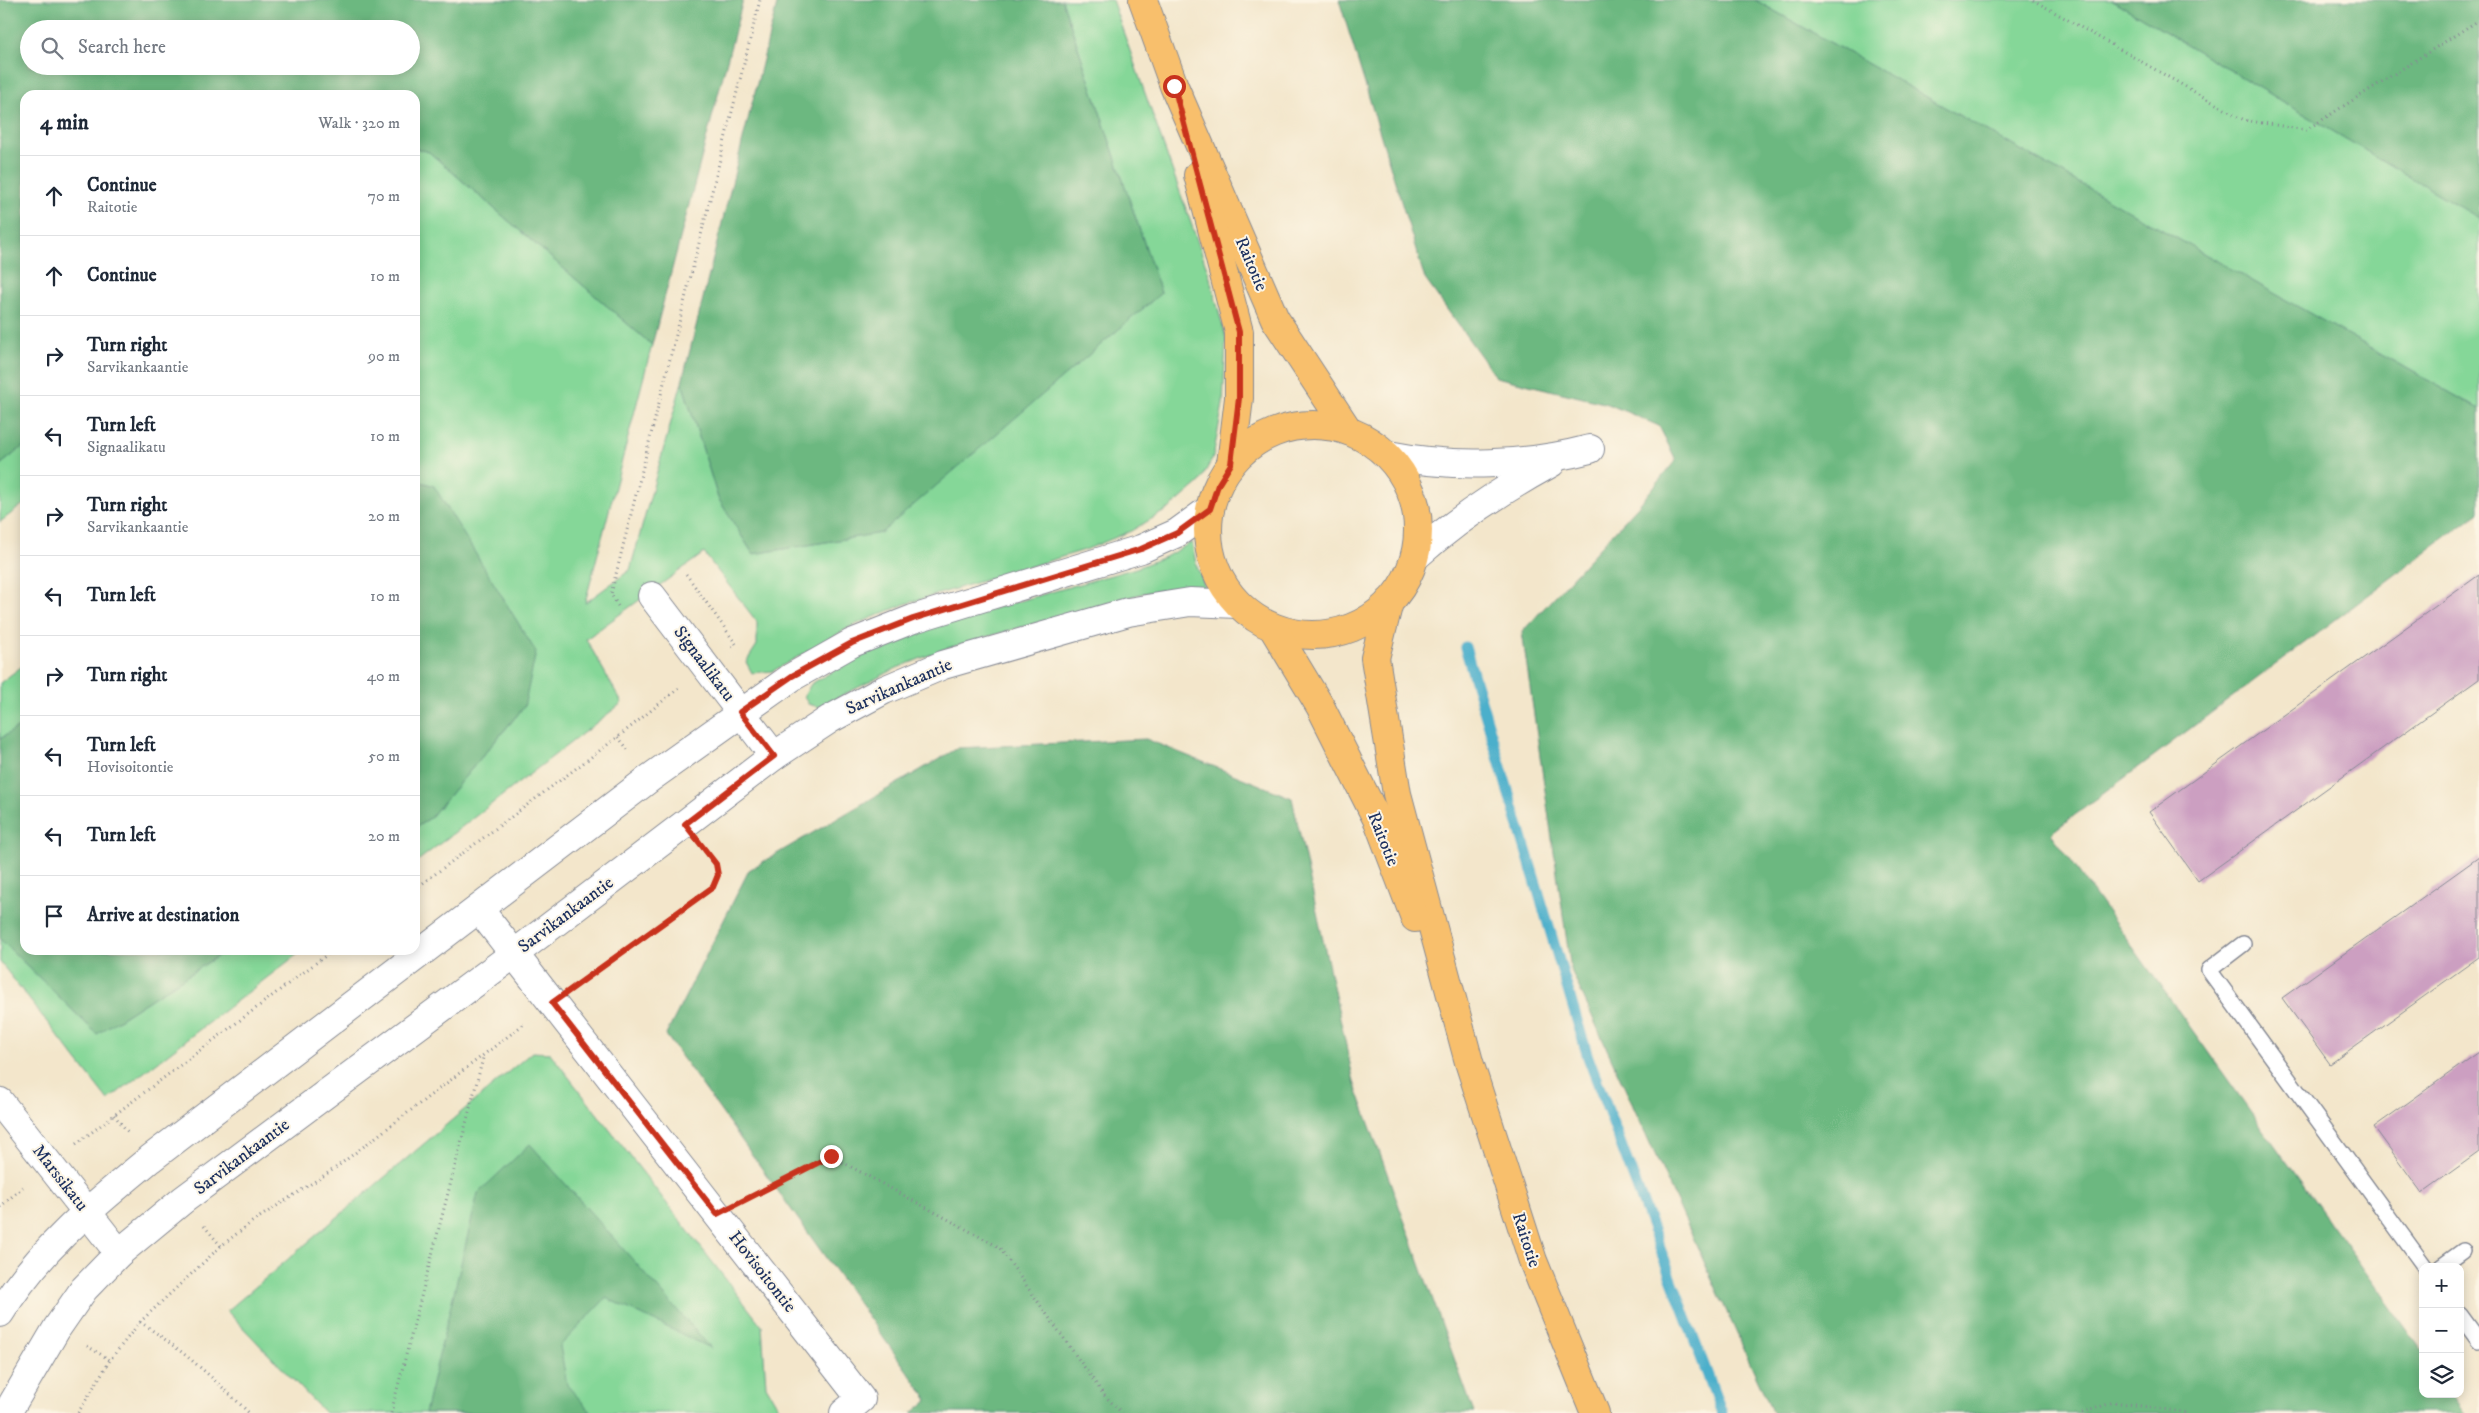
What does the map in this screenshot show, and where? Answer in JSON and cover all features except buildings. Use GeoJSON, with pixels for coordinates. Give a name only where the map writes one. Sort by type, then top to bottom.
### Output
{"type":"FeatureCollection","features":[{"type":"Feature","properties":{"kind":"main road","name":"Raitotie"},"geometry":{"type":"LineString","coordinates":[[1143,0],[1174,86],[1275,318],[1348,430]]}},
{"type":"Feature","properties":{"kind":"main road","name":"Raitotie"},"geometry":{"type":"LineString","coordinates":[[1174,86],[1239,332],[1239,398],[1231,464]]}},
{"type":"Feature","properties":{"kind":"main road"},"geometry":{"type":"LineString","coordinates":[[1322,424],[1348,430],[1371,442],[1388,455],[1406,480],[1415,505],[1418,531],[1415,557],[1405,581],[1389,602],[1369,619],[1345,630],[1320,635],[1296,634],[1273,628],[1252,616],[1238,604],[1221,581],[1212,560],[1208,534],[1210,509],[1218,485],[1231,464],[1249,446],[1271,433],[1296,426],[1322,424]]}},
{"type":"Feature","properties":{"kind":"main road","name":"Raitotie"},"geometry":{"type":"LineString","coordinates":[[1389,602],[1375,658],[1396,785],[1470,1062],[1533,1262],[1595,1413]]}},
{"type":"Feature","properties":{"kind":"main road","name":"Raitotie"},"geometry":{"type":"LineString","coordinates":[[1273,628],[1320,706],[1378,821],[1470,1062]]}},
{"type":"Feature","properties":{"kind":"street"},"geometry":{"type":"LineString","coordinates":[[1388,455],[1422,462],[1514,462],[1563,456],[1590,449]]}},
{"type":"Feature","properties":{"kind":"street"},"geometry":{"type":"LineString","coordinates":[[1415,557],[1445,530],[1502,490],[1563,456]]}},
{"type":"Feature","properties":{"kind":"street"},"geometry":{"type":"LineString","coordinates":[[420,954],[650,778],[792,676],[852,643],[913,619],[1141,549],[1177,533],[1210,509]]}},
{"type":"Feature","properties":{"kind":"street","name":"Signaalikatu"},"geometry":{"type":"LineString","coordinates":[[652,596],[774,756]]}},
{"type":"Feature","properties":{"kind":"street","name":"Sarvikankaantie"},"geometry":{"type":"LineString","coordinates":[[7,1413],[57,1328],[84,1289],[119,1253],[183,1200],[514,954],[774,756],[830,719],[884,690],[943,665],[1152,607],[1190,602],[1238,604]]}},
{"type":"Feature","properties":{"kind":"street","name":"Hovisoitontie"},"geometry":{"type":"LineString","coordinates":[[479,909],[717,1214],[852,1406]]}},
{"type":"Feature","properties":{"kind":"street"},"geometry":{"type":"LineString","coordinates":[[0,1313],[44,1252],[86,1211],[150,1159],[418,955]]}},
{"type":"Feature","properties":{"kind":"street","name":"Marssikatu"},"geometry":{"type":"LineString","coordinates":[[0,1102],[119,1253]]}},
{"type":"Feature","properties":{"kind":"lane"},"geometry":{"type":"LineString","coordinates":[[2243,944],[2209,970],[2422,1263]]}},
{"type":"Feature","properties":{"kind":"lane"},"geometry":{"type":"LineString","coordinates":[[2446,1263],[2463,1251]]}},
{"type":"Feature","properties":{"kind":"lane"},"geometry":{"type":"LineString","coordinates":[[2464,1320],[2479,1341]]}},
{"type":"Feature","properties":{"kind":"path"},"geometry":{"type":"LineString","coordinates":[[620,611],[611,594],[760,0]]}},
{"type":"Feature","properties":{"kind":"path"},"geometry":{"type":"LineString","coordinates":[[2033,0],[2244,120],[2306,130],[2479,20]]}},
{"type":"Feature","properties":{"kind":"path"},"geometry":{"type":"LineString","coordinates":[[420,885],[680,687],[674,679]]}},
{"type":"Feature","properties":{"kind":"path"},"geometry":{"type":"LineString","coordinates":[[618,736],[650,778]]}},
{"type":"Feature","properties":{"kind":"path"},"geometry":{"type":"LineString","coordinates":[[78,1413],[110,1360],[140,1322],[221,1246],[252,1222],[334,1169],[552,1003],[713,887],[718,875],[716,864],[685,824]]}},
{"type":"Feature","properties":{"kind":"path"},"geometry":{"type":"LineString","coordinates":[[0,1207],[48,1164],[326,955]]}},
{"type":"Feature","properties":{"kind":"path"},"geometry":{"type":"LineString","coordinates":[[392,1413],[483,1057]]}},
{"type":"Feature","properties":{"kind":"path"},"geometry":{"type":"LineString","coordinates":[[717,1214],[831,1156],[999,1247],[1104,1395],[1122,1413]]}},
{"type":"Feature","properties":{"kind":"path"},"geometry":{"type":"LineString","coordinates":[[140,1322],[163,1337],[228,1392],[249,1413]]}},
{"type":"Feature","properties":{"kind":"path"},"geometry":{"type":"LineString","coordinates":[[2082,1413],[2114,1402],[2189,1413]]}},
{"type":"Feature","properties":{"kind":"green space"},"geometry":{"type":"Polygon","coordinates":[[[0,0],[743,0],[652,345],[429,152],[420,149],[420,90],[20,90],[20,449],[0,465],[0,0]]]}},
{"type":"Feature","properties":{"kind":"green space"},"geometry":{"type":"Polygon","coordinates":[[[778,0],[1062,0],[1161,293],[881,533],[753,554],[718,498],[682,382],[778,0]]]}},
{"type":"Feature","properties":{"kind":"green space"},"geometry":{"type":"Polygon","coordinates":[[[1062,0],[1112,0],[1209,274],[1226,339],[1223,404],[1213,457],[1200,482],[1170,508],[1131,531],[1085,550],[905,604],[852,626],[773,671],[752,673],[746,662],[757,645],[757,622],[704,553],[586,639],[622,703],[420,859],[420,825],[430,818],[524,707],[434,486],[420,482],[420,149],[429,152],[652,345],[585,603],[630,570],[682,382],[718,498],[753,554],[880,533],[1161,293],[1062,0]]]}},
{"type":"Feature","properties":{"kind":"green space"},"geometry":{"type":"Polygon","coordinates":[[[1339,0],[1755,0],[2479,409],[2479,512],[2051,833],[2419,1346],[2419,1398],[2456,1398],[2466,1413],[1773,1413],[1571,970],[1522,632],[1638,506],[1676,460],[1659,426],[1608,404],[1496,377],[1425,279],[1339,0]]]}},
{"type":"Feature","properties":{"kind":"green space"},"geometry":{"type":"Polygon","coordinates":[[[1755,0],[2112,0],[2479,218],[2479,409],[1755,0]]]}},
{"type":"Feature","properties":{"kind":"green space"},"geometry":{"type":"Polygon","coordinates":[[[2112,0],[2479,0],[2479,218],[2112,0]]]}},
{"type":"Feature","properties":{"kind":"green space"},"geometry":{"type":"Polygon","coordinates":[[[20,449],[20,507],[0,522],[0,465],[20,449]]]}},
{"type":"Feature","properties":{"kind":"green space"},"geometry":{"type":"Polygon","coordinates":[[[420,482],[434,486],[536,652],[524,707],[430,818],[420,825],[420,482]]]}},
{"type":"Feature","properties":{"kind":"green space"},"geometry":{"type":"Polygon","coordinates":[[[1192,542],[1196,564],[1205,587],[1173,588],[1144,593],[947,648],[897,668],[819,707],[808,704],[804,696],[811,684],[859,656],[928,627],[1136,568],[1167,556],[1192,542]]]}},
{"type":"Feature","properties":{"kind":"green space"},"geometry":{"type":"Polygon","coordinates":[[[20,668],[20,726],[0,739],[0,683],[20,668]]]}},
{"type":"Feature","properties":{"kind":"green space"},"geometry":{"type":"Polygon","coordinates":[[[20,726],[20,955],[219,955],[97,1034],[0,939],[0,739],[20,726]]]}},
{"type":"Feature","properties":{"kind":"green space"},"geometry":{"type":"Polygon","coordinates":[[[1146,739],[1292,798],[1354,1082],[1474,1413],[912,1413],[928,1400],[666,1035],[749,870],[958,748],[1146,739]]]}},
{"type":"Feature","properties":{"kind":"green space"},"geometry":{"type":"Polygon","coordinates":[[[0,939],[97,1034],[219,955],[296,955],[108,1100],[0,962],[0,939]]]}},
{"type":"Feature","properties":{"kind":"green space"},"geometry":{"type":"Polygon","coordinates":[[[532,1052],[550,1053],[762,1326],[766,1386],[782,1413],[325,1413],[227,1311],[532,1052]]]}},
{"type":"Feature","properties":{"kind":"green space"},"geometry":{"type":"Polygon","coordinates":[[[530,1144],[711,1348],[606,1298],[560,1346],[567,1385],[592,1413],[425,1413],[478,1193],[530,1144]]]}},
{"type":"Feature","properties":{"kind":"waterway"},"geometry":{"type":"LineString","coordinates":[[1465,647],[1588,1057],[1722,1413]]}},
{"type":"Feature","properties":{"kind":"route"},"geometry":{"type":"LineString","coordinates":[[831,1156],[717,1214],[552,1003],[713,887],[718,875],[716,864],[685,824],[774,756],[740,712],[792,676],[852,643],[913,619],[1141,549],[1177,533],[1210,509],[1218,485],[1231,464],[1239,398],[1239,332],[1174,86]]}}]}
